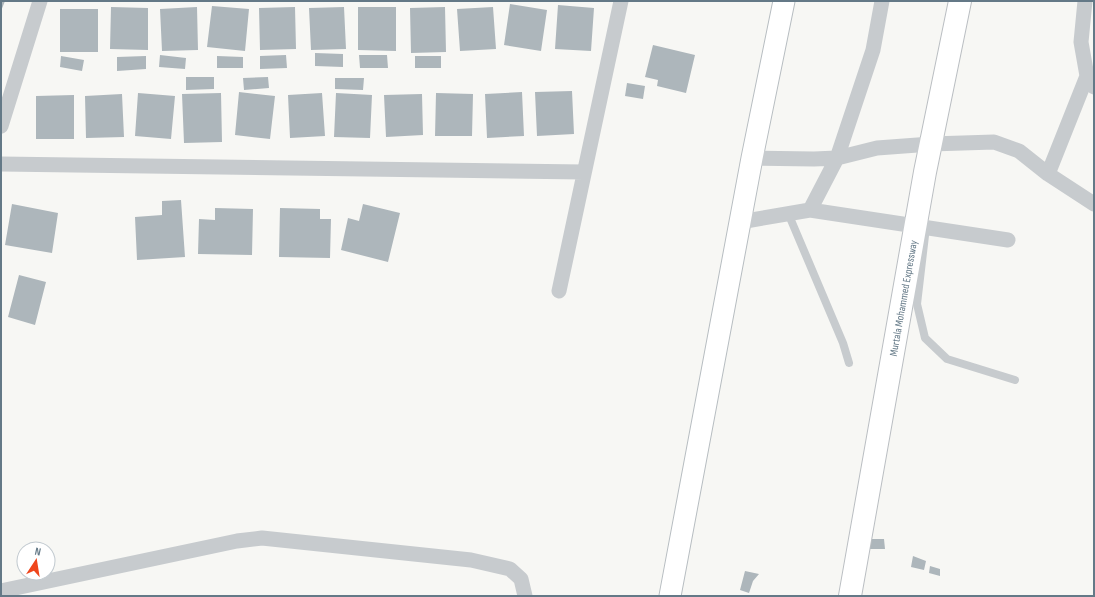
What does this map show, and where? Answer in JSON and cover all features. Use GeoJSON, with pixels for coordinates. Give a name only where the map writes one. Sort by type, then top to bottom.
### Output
{"type":"FeatureCollection","features":[{"type":"Feature","properties":{"kind":"main road"},"geometry":{"type":"LineString","coordinates":[[670,596],[752,158],[784,1]]}},
{"type":"Feature","properties":{"kind":"main road","name":"Murtala Mohammed Expressway"},"geometry":{"type":"LineString","coordinates":[[850,596],[921,226],[931,144],[960,1]]}},
{"type":"Feature","properties":{"kind":"street"},"geometry":{"type":"LineString","coordinates":[[1,126],[40,1]]}},
{"type":"Feature","properties":{"kind":"street"},"geometry":{"type":"LineString","coordinates":[[559,291],[621,1]]}},
{"type":"Feature","properties":{"kind":"street"},"geometry":{"type":"LineString","coordinates":[[810,210],[837,158],[873,50],[882,1]]}},
{"type":"Feature","properties":{"kind":"street"},"geometry":{"type":"LineString","coordinates":[[1048,174],[1090,82],[1081,42],[1085,6],[1084,1]]}},
{"type":"Feature","properties":{"kind":"street"},"geometry":{"type":"LineString","coordinates":[[752,158],[837,158],[877,148],[931,144],[994,142],[1019,151],[1048,174],[1094,204]]}},
{"type":"Feature","properties":{"kind":"street"},"geometry":{"type":"LineString","coordinates":[[1,164],[584,172]]}},
{"type":"Feature","properties":{"kind":"street"},"geometry":{"type":"LineString","coordinates":[[740,222],[788,212],[810,210],[1008,240]]}},
{"type":"Feature","properties":{"kind":"street"},"geometry":{"type":"LineString","coordinates":[[1,591],[237,541],[262,538],[479,562],[510,569],[521,579],[526,596]]}},
{"type":"Feature","properties":{"kind":"lane"},"geometry":{"type":"LineString","coordinates":[[788,212],[843,343],[849,363]]}},
{"type":"Feature","properties":{"kind":"lane"},"geometry":{"type":"LineString","coordinates":[[921,226],[917,304],[925,338],[946,359],[1015,380]]}},
{"type":"Feature","properties":{"kind":"building"},"geometry":{"type":"Polygon","coordinates":[[[1,1],[5,1],[1,11],[1,1]]]}},
{"type":"Feature","properties":{"kind":"building"},"geometry":{"type":"Polygon","coordinates":[[[510,4],[547,10],[541,51],[504,45],[510,4]]]}},
{"type":"Feature","properties":{"kind":"building"},"geometry":{"type":"Polygon","coordinates":[[[558,5],[594,8],[591,51],[555,49],[558,5]]]}},
{"type":"Feature","properties":{"kind":"building"},"geometry":{"type":"Polygon","coordinates":[[[212,6],[249,9],[245,51],[207,47],[212,6]]]}},
{"type":"Feature","properties":{"kind":"building"},"geometry":{"type":"Polygon","coordinates":[[[111,7],[148,8],[148,50],[110,49],[111,7]]]}},
{"type":"Feature","properties":{"kind":"building"},"geometry":{"type":"Polygon","coordinates":[[[197,7],[198,50],[162,51],[160,9],[197,7]]]}},
{"type":"Feature","properties":{"kind":"building"},"geometry":{"type":"Polygon","coordinates":[[[295,7],[296,49],[260,50],[259,8],[295,7]]]}},
{"type":"Feature","properties":{"kind":"building"},"geometry":{"type":"Polygon","coordinates":[[[344,7],[346,49],[311,50],[309,8],[344,7]]]}},
{"type":"Feature","properties":{"kind":"building"},"geometry":{"type":"Polygon","coordinates":[[[358,7],[396,7],[396,51],[358,50],[358,7]]]}},
{"type":"Feature","properties":{"kind":"building"},"geometry":{"type":"Polygon","coordinates":[[[445,7],[446,52],[411,53],[410,8],[445,7]]]}},
{"type":"Feature","properties":{"kind":"building"},"geometry":{"type":"Polygon","coordinates":[[[493,7],[496,49],[460,51],[457,9],[493,7]]]}},
{"type":"Feature","properties":{"kind":"building"},"geometry":{"type":"Polygon","coordinates":[[[60,9],[98,9],[98,52],[60,52],[60,9]]]}},
{"type":"Feature","properties":{"kind":"building"},"geometry":{"type":"Polygon","coordinates":[[[653,45],[695,55],[686,93],[657,86],[658,80],[645,77],[653,45]]]}},
{"type":"Feature","properties":{"kind":"building"},"geometry":{"type":"Polygon","coordinates":[[[315,53],[343,54],[343,67],[315,66],[315,53]]]}},
{"type":"Feature","properties":{"kind":"building"},"geometry":{"type":"Polygon","coordinates":[[[160,55],[186,58],[185,69],[159,67],[160,55]]]}},
{"type":"Feature","properties":{"kind":"building"},"geometry":{"type":"Polygon","coordinates":[[[286,55],[287,68],[260,69],[260,56],[286,55]]]}},
{"type":"Feature","properties":{"kind":"building"},"geometry":{"type":"Polygon","coordinates":[[[359,55],[387,55],[388,68],[360,68],[359,55]]]}},
{"type":"Feature","properties":{"kind":"building"},"geometry":{"type":"Polygon","coordinates":[[[61,56],[84,60],[82,71],[60,67],[61,56]]]}},
{"type":"Feature","properties":{"kind":"building"},"geometry":{"type":"Polygon","coordinates":[[[146,56],[146,69],[117,71],[117,57],[146,56]]]}},
{"type":"Feature","properties":{"kind":"building"},"geometry":{"type":"Polygon","coordinates":[[[217,56],[243,57],[243,68],[217,68],[217,56]]]}},
{"type":"Feature","properties":{"kind":"building"},"geometry":{"type":"Polygon","coordinates":[[[415,56],[441,56],[441,68],[415,68],[415,56]]]}},
{"type":"Feature","properties":{"kind":"building"},"geometry":{"type":"Polygon","coordinates":[[[186,77],[214,77],[214,89],[186,90],[186,77]]]}},
{"type":"Feature","properties":{"kind":"building"},"geometry":{"type":"Polygon","coordinates":[[[268,77],[269,88],[244,90],[243,78],[268,77]]]}},
{"type":"Feature","properties":{"kind":"building"},"geometry":{"type":"Polygon","coordinates":[[[335,78],[364,78],[363,90],[335,89],[335,78]]]}},
{"type":"Feature","properties":{"kind":"building"},"geometry":{"type":"Polygon","coordinates":[[[627,83],[645,86],[643,99],[625,96],[627,83]]]}},
{"type":"Feature","properties":{"kind":"building"},"geometry":{"type":"Polygon","coordinates":[[[572,91],[574,134],[537,136],[535,92],[572,91]]]}},
{"type":"Feature","properties":{"kind":"building"},"geometry":{"type":"Polygon","coordinates":[[[239,92],[275,96],[270,139],[235,135],[239,92]]]}},
{"type":"Feature","properties":{"kind":"building"},"geometry":{"type":"Polygon","coordinates":[[[522,92],[524,136],[487,138],[485,94],[522,92]]]}},
{"type":"Feature","properties":{"kind":"building"},"geometry":{"type":"Polygon","coordinates":[[[138,93],[175,96],[171,139],[135,136],[138,93]]]}},
{"type":"Feature","properties":{"kind":"building"},"geometry":{"type":"Polygon","coordinates":[[[221,93],[222,142],[184,143],[182,94],[221,93]]]}},
{"type":"Feature","properties":{"kind":"building"},"geometry":{"type":"Polygon","coordinates":[[[322,93],[325,136],[290,138],[288,95],[322,93]]]}},
{"type":"Feature","properties":{"kind":"building"},"geometry":{"type":"Polygon","coordinates":[[[336,93],[372,95],[370,138],[334,137],[336,93]]]}},
{"type":"Feature","properties":{"kind":"building"},"geometry":{"type":"Polygon","coordinates":[[[436,93],[473,94],[472,136],[435,136],[436,93]]]}},
{"type":"Feature","properties":{"kind":"building"},"geometry":{"type":"Polygon","coordinates":[[[122,94],[124,137],[86,138],[85,96],[122,94]]]}},
{"type":"Feature","properties":{"kind":"building"},"geometry":{"type":"Polygon","coordinates":[[[422,94],[423,135],[386,137],[384,95],[422,94]]]}},
{"type":"Feature","properties":{"kind":"building"},"geometry":{"type":"Polygon","coordinates":[[[74,95],[74,139],[36,139],[36,96],[74,95]]]}},
{"type":"Feature","properties":{"kind":"building"},"geometry":{"type":"Polygon","coordinates":[[[181,200],[185,257],[137,260],[135,217],[162,215],[162,201],[181,200]]]}},
{"type":"Feature","properties":{"kind":"building"},"geometry":{"type":"Polygon","coordinates":[[[12,204],[58,213],[52,253],[5,245],[12,204]]]}},
{"type":"Feature","properties":{"kind":"building"},"geometry":{"type":"Polygon","coordinates":[[[363,204],[400,213],[388,262],[341,250],[348,218],[359,221],[363,204]]]}},
{"type":"Feature","properties":{"kind":"building"},"geometry":{"type":"Polygon","coordinates":[[[215,208],[253,209],[252,255],[198,254],[199,219],[215,220],[215,208]]]}},
{"type":"Feature","properties":{"kind":"building"},"geometry":{"type":"Polygon","coordinates":[[[280,208],[320,209],[320,219],[331,219],[330,258],[279,257],[280,208]]]}},
{"type":"Feature","properties":{"kind":"building"},"geometry":{"type":"Polygon","coordinates":[[[19,275],[46,282],[35,325],[8,317],[19,275]]]}},
{"type":"Feature","properties":{"kind":"building"},"geometry":{"type":"Polygon","coordinates":[[[868,539],[884,539],[885,549],[869,549],[868,539]]]}},
{"type":"Feature","properties":{"kind":"building"},"geometry":{"type":"Polygon","coordinates":[[[913,556],[926,561],[924,570],[911,567],[913,556]]]}},
{"type":"Feature","properties":{"kind":"building"},"geometry":{"type":"Polygon","coordinates":[[[930,566],[940,569],[940,576],[929,573],[930,566]]]}},
{"type":"Feature","properties":{"kind":"building"},"geometry":{"type":"Polygon","coordinates":[[[745,571],[759,574],[753,581],[749,593],[740,590],[745,571]]]}}]}
